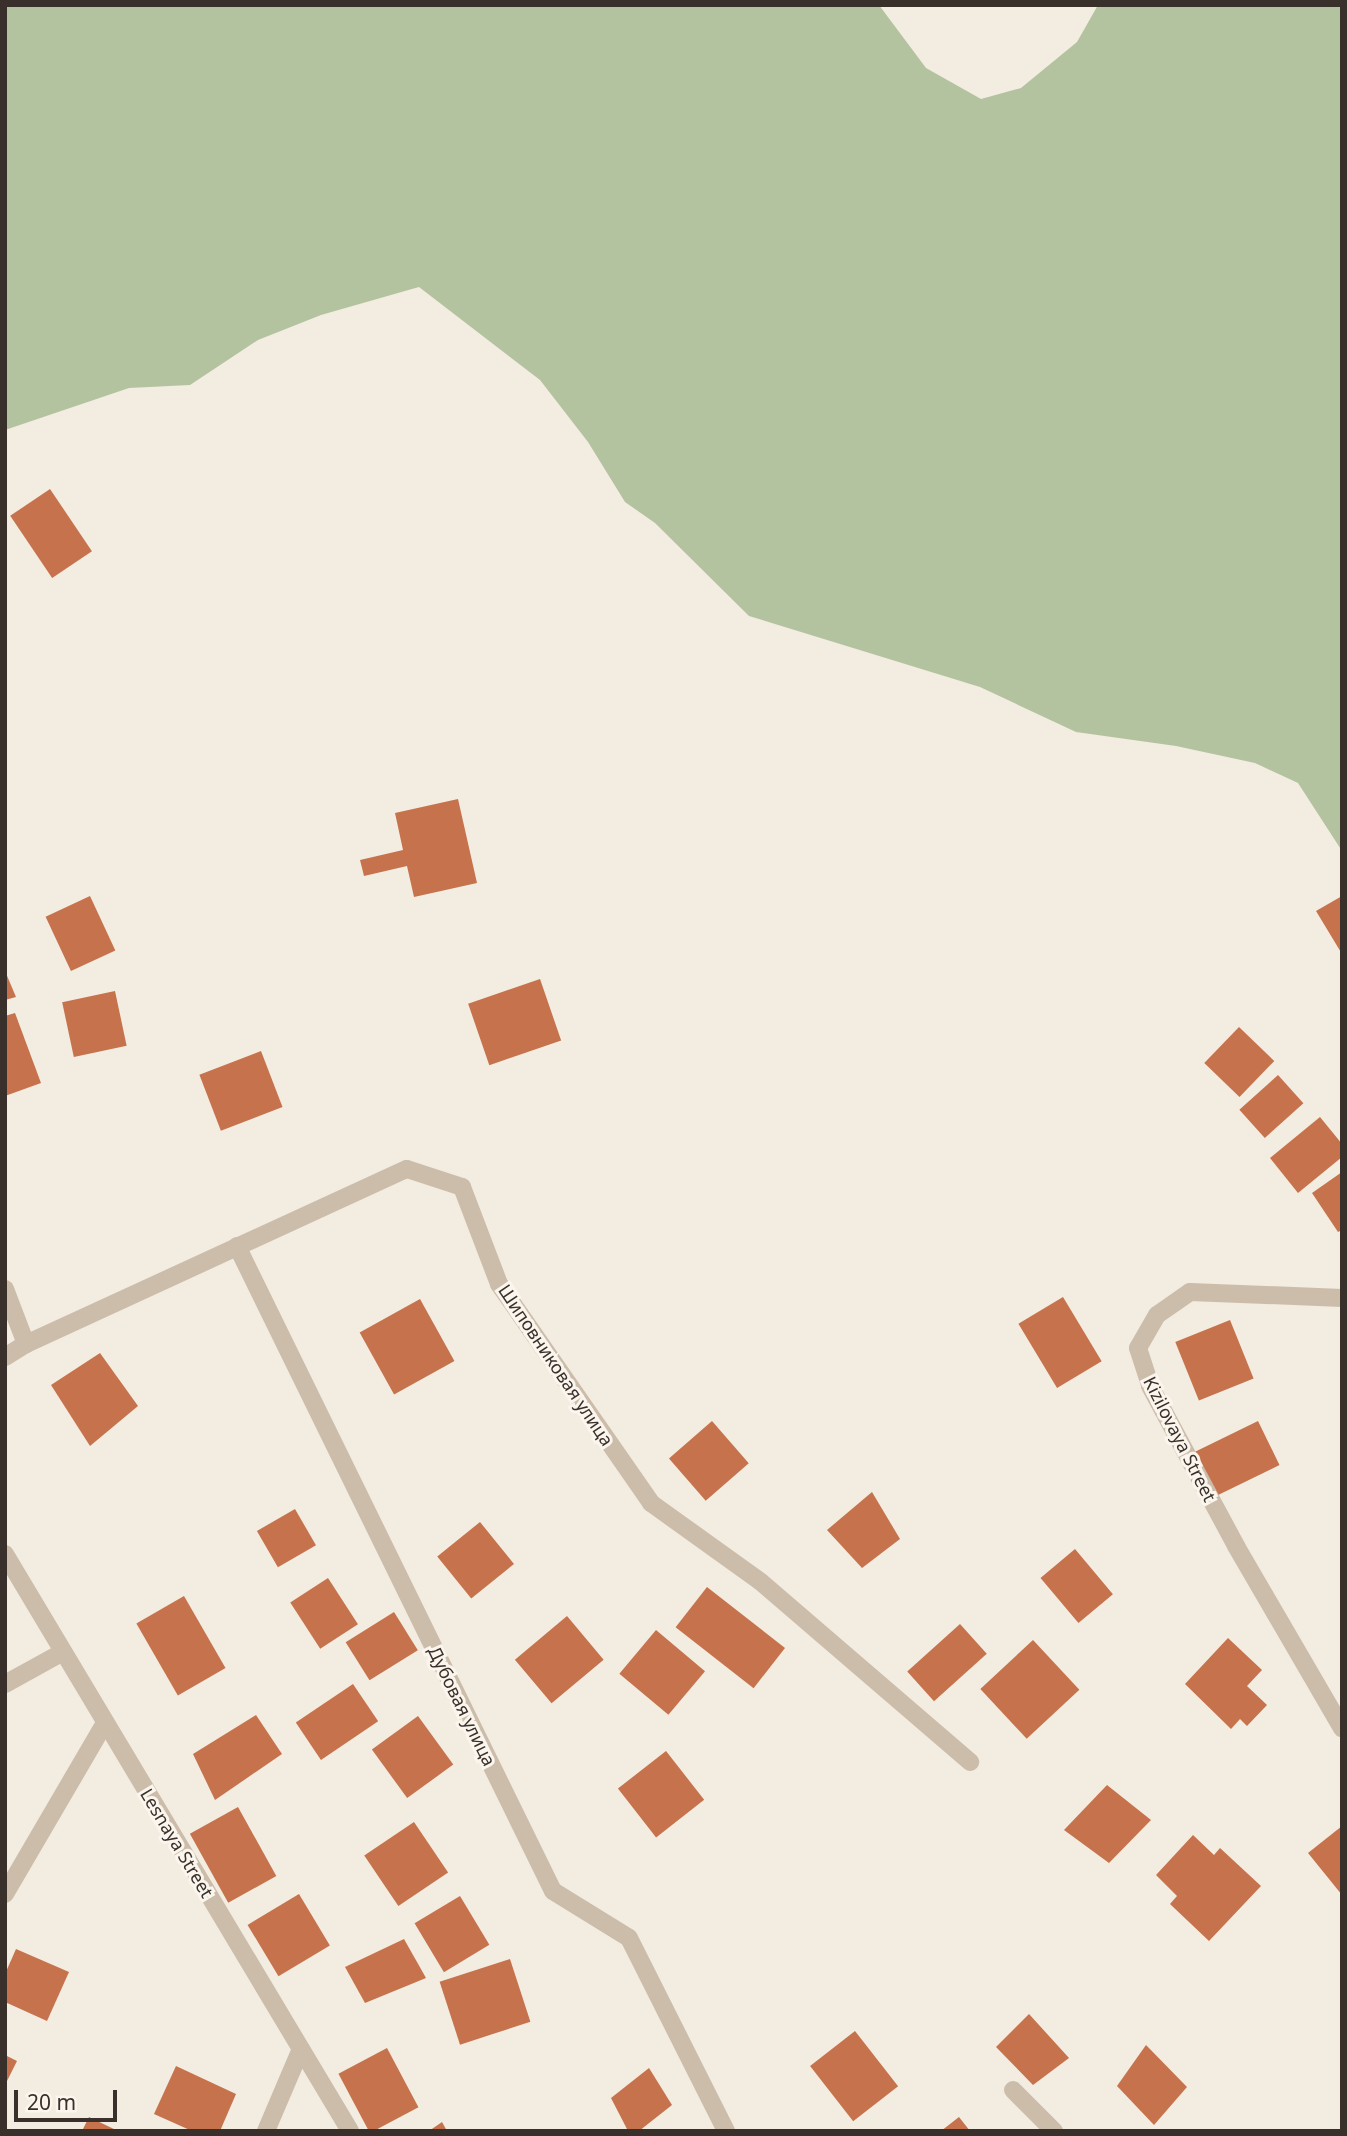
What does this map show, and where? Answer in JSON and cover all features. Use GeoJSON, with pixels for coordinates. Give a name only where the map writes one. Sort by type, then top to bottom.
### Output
{"type":"FeatureCollection","features":[{"type":"Feature","properties":{"kind":"street","name":"Шиповниковая улица"},"geometry":{"type":"LineString","coordinates":[[5,1357],[26,1344],[407,1169],[463,1187],[499,1284],[651,1503],[761,1582],[970,1762]]}},
{"type":"Feature","properties":{"kind":"street","name":"Дубовая улица"},"geometry":{"type":"LineString","coordinates":[[237,1246],[553,1891],[629,1938],[726,2131]]}},
{"type":"Feature","properties":{"kind":"street"},"geometry":{"type":"LineString","coordinates":[[5,1289],[26,1344]]}},
{"type":"Feature","properties":{"kind":"street","name":"Kizilovaya Street"},"geometry":{"type":"LineString","coordinates":[[1342,1298],[1190,1292],[1157,1315],[1138,1348],[1150,1387],[1236,1546],[1342,1728]]}},
{"type":"Feature","properties":{"kind":"street","name":"Lesnaya Street"},"geometry":{"type":"LineString","coordinates":[[5,1554],[350,2131]]}},
{"type":"Feature","properties":{"kind":"street"},"geometry":{"type":"LineString","coordinates":[[5,1684],[63,1652]]}},
{"type":"Feature","properties":{"kind":"street"},"geometry":{"type":"LineString","coordinates":[[5,1894],[105,1723]]}},
{"type":"Feature","properties":{"kind":"street"},"geometry":{"type":"LineString","coordinates":[[266,2131],[301,2049]]}},
{"type":"Feature","properties":{"kind":"street"},"geometry":{"type":"LineString","coordinates":[[1013,2090],[1054,2131]]}},
{"type":"Feature","properties":{"kind":"green space"},"geometry":{"type":"Polygon","coordinates":[[[5,5],[879,5],[926,68],[981,99],[1021,88],[1077,42],[1098,5],[1342,5],[1342,851],[1298,783],[1255,763],[1176,746],[1076,732],[980,687],[749,616],[655,523],[625,502],[588,442],[540,380],[419,287],[321,315],[258,340],[190,385],[129,388],[5,430],[5,5]]]}},
{"type":"Feature","properties":{"kind":"building"},"geometry":{"type":"Polygon","coordinates":[[[50,489],[92,551],[52,578],[10,516],[50,489]]]}},
{"type":"Feature","properties":{"kind":"building"},"geometry":{"type":"Polygon","coordinates":[[[458,799],[477,883],[414,897],[407,866],[364,876],[360,860],[403,850],[395,813],[458,799]]]}},
{"type":"Feature","properties":{"kind":"building"},"geometry":{"type":"Polygon","coordinates":[[[90,896],[115,950],[71,971],[46,917],[90,896]]]}},
{"type":"Feature","properties":{"kind":"building"},"geometry":{"type":"Polygon","coordinates":[[[1342,896],[1342,954],[1316,911],[1342,896]]]}},
{"type":"Feature","properties":{"kind":"building"},"geometry":{"type":"Polygon","coordinates":[[[5,971],[16,997],[5,1000],[5,971]]]}},
{"type":"Feature","properties":{"kind":"building"},"geometry":{"type":"Polygon","coordinates":[[[540,979],[561,1040],[489,1065],[468,1004],[540,979]]]}},
{"type":"Feature","properties":{"kind":"building"},"geometry":{"type":"Polygon","coordinates":[[[115,991],[127,1046],[74,1057],[62,1002],[115,991]]]}},
{"type":"Feature","properties":{"kind":"building"},"geometry":{"type":"Polygon","coordinates":[[[15,1013],[41,1083],[5,1096],[5,1016],[15,1013]]]}},
{"type":"Feature","properties":{"kind":"building"},"geometry":{"type":"Polygon","coordinates":[[[1239,1027],[1274,1061],[1240,1097],[1204,1063],[1239,1027]]]}},
{"type":"Feature","properties":{"kind":"building"},"geometry":{"type":"Polygon","coordinates":[[[261,1051],[283,1107],[221,1131],[199,1075],[261,1051]]]}},
{"type":"Feature","properties":{"kind":"building"},"geometry":{"type":"Polygon","coordinates":[[[1278,1075],[1303,1103],[1265,1138],[1239,1110],[1278,1075]]]}},
{"type":"Feature","properties":{"kind":"building"},"geometry":{"type":"Polygon","coordinates":[[[1320,1117],[1342,1144],[1342,1157],[1298,1193],[1270,1158],[1320,1117]]]}},
{"type":"Feature","properties":{"kind":"building"},"geometry":{"type":"Polygon","coordinates":[[[1342,1172],[1342,1230],[1338,1232],[1312,1193],[1342,1172]]]}},
{"type":"Feature","properties":{"kind":"building"},"geometry":{"type":"Polygon","coordinates":[[[1063,1297],[1102,1361],[1057,1388],[1018,1324],[1063,1297]]]}},
{"type":"Feature","properties":{"kind":"building"},"geometry":{"type":"Polygon","coordinates":[[[420,1299],[454,1361],[394,1395],[360,1332],[420,1299]]]}},
{"type":"Feature","properties":{"kind":"building"},"geometry":{"type":"Polygon","coordinates":[[[1230,1320],[1254,1378],[1199,1401],[1175,1342],[1230,1320]]]}},
{"type":"Feature","properties":{"kind":"building"},"geometry":{"type":"Polygon","coordinates":[[[100,1353],[138,1406],[90,1446],[51,1385],[100,1353]]]}},
{"type":"Feature","properties":{"kind":"building"},"geometry":{"type":"Polygon","coordinates":[[[712,1421],[749,1463],[706,1501],[669,1458],[712,1421]]]}},
{"type":"Feature","properties":{"kind":"building"},"geometry":{"type":"Polygon","coordinates":[[[1258,1421],[1279,1465],[1217,1496],[1195,1452],[1258,1421]]]}},
{"type":"Feature","properties":{"kind":"building"},"geometry":{"type":"Polygon","coordinates":[[[872,1492],[900,1539],[862,1568],[827,1530],[872,1492]]]}},
{"type":"Feature","properties":{"kind":"building"},"geometry":{"type":"Polygon","coordinates":[[[295,1509],[316,1545],[278,1567],[257,1531],[295,1509]]]}},
{"type":"Feature","properties":{"kind":"building"},"geometry":{"type":"Polygon","coordinates":[[[480,1522],[514,1564],[471,1599],[437,1557],[480,1522]]]}},
{"type":"Feature","properties":{"kind":"building"},"geometry":{"type":"Polygon","coordinates":[[[1075,1549],[1113,1594],[1078,1623],[1041,1578],[1075,1549]]]}},
{"type":"Feature","properties":{"kind":"building"},"geometry":{"type":"Polygon","coordinates":[[[328,1578],[358,1624],[320,1649],[290,1603],[328,1578]]]}},
{"type":"Feature","properties":{"kind":"building"},"geometry":{"type":"Polygon","coordinates":[[[707,1587],[785,1648],[754,1688],[676,1627],[707,1587]]]}},
{"type":"Feature","properties":{"kind":"building"},"geometry":{"type":"Polygon","coordinates":[[[184,1596],[226,1668],[178,1695],[136,1624],[184,1596]]]}},
{"type":"Feature","properties":{"kind":"building"},"geometry":{"type":"Polygon","coordinates":[[[394,1612],[418,1650],[370,1680],[346,1642],[394,1612]]]}},
{"type":"Feature","properties":{"kind":"building"},"geometry":{"type":"Polygon","coordinates":[[[567,1616],[604,1660],[552,1703],[515,1660],[567,1616]]]}},
{"type":"Feature","properties":{"kind":"building"},"geometry":{"type":"Polygon","coordinates":[[[960,1624],[987,1654],[934,1701],[907,1672],[960,1624]]]}},
{"type":"Feature","properties":{"kind":"building"},"geometry":{"type":"Polygon","coordinates":[[[656,1630],[705,1671],[668,1715],[619,1674],[656,1630]]]}},
{"type":"Feature","properties":{"kind":"building"},"geometry":{"type":"Polygon","coordinates":[[[1228,1638],[1262,1670],[1247,1686],[1267,1705],[1247,1726],[1240,1719],[1231,1729],[1185,1684],[1228,1638]]]}},
{"type":"Feature","properties":{"kind":"building"},"geometry":{"type":"Polygon","coordinates":[[[1033,1640],[1079,1690],[1027,1739],[980,1689],[1033,1640]]]}},
{"type":"Feature","properties":{"kind":"building"},"geometry":{"type":"Polygon","coordinates":[[[353,1684],[378,1721],[321,1760],[296,1723],[353,1684]]]}},
{"type":"Feature","properties":{"kind":"building"},"geometry":{"type":"Polygon","coordinates":[[[256,1715],[282,1754],[215,1800],[193,1754],[256,1715]]]}},
{"type":"Feature","properties":{"kind":"building"},"geometry":{"type":"Polygon","coordinates":[[[418,1716],[453,1765],[407,1798],[372,1750],[418,1716]]]}},
{"type":"Feature","properties":{"kind":"building"},"geometry":{"type":"Polygon","coordinates":[[[666,1751],[704,1800],[656,1837],[618,1789],[666,1751]]]}},
{"type":"Feature","properties":{"kind":"building"},"geometry":{"type":"Polygon","coordinates":[[[1107,1785],[1151,1820],[1109,1863],[1064,1830],[1107,1785]]]}},
{"type":"Feature","properties":{"kind":"building"},"geometry":{"type":"Polygon","coordinates":[[[238,1807],[276,1876],[228,1903],[190,1834],[238,1807]]]}},
{"type":"Feature","properties":{"kind":"building"},"geometry":{"type":"Polygon","coordinates":[[[414,1822],[448,1873],[398,1906],[364,1856],[414,1822]]]}},
{"type":"Feature","properties":{"kind":"building"},"geometry":{"type":"Polygon","coordinates":[[[1342,1826],[1342,1895],[1308,1853],[1342,1826]]]}},
{"type":"Feature","properties":{"kind":"building"},"geometry":{"type":"Polygon","coordinates":[[[1193,1835],[1214,1855],[1220,1848],[1261,1886],[1209,1941],[1170,1904],[1177,1896],[1156,1875],[1193,1835]]]}},
{"type":"Feature","properties":{"kind":"building"},"geometry":{"type":"Polygon","coordinates":[[[299,1894],[330,1945],[278,1976],[248,1925],[299,1894]]]}},
{"type":"Feature","properties":{"kind":"building"},"geometry":{"type":"Polygon","coordinates":[[[460,1896],[489,1945],[444,1972],[415,1923],[460,1896]]]}},
{"type":"Feature","properties":{"kind":"building"},"geometry":{"type":"Polygon","coordinates":[[[404,1939],[426,1978],[365,2003],[345,1967],[404,1939]]]}},
{"type":"Feature","properties":{"kind":"building"},"geometry":{"type":"Polygon","coordinates":[[[16,1949],[69,1972],[47,2021],[5,2002],[5,1974],[16,1949]]]}},
{"type":"Feature","properties":{"kind":"building"},"geometry":{"type":"Polygon","coordinates":[[[510,1959],[530,2022],[460,2045],[440,1982],[510,1959]]]}},
{"type":"Feature","properties":{"kind":"building"},"geometry":{"type":"Polygon","coordinates":[[[1029,2014],[1069,2058],[1033,2085],[996,2047],[1029,2014]]]}},
{"type":"Feature","properties":{"kind":"building"},"geometry":{"type":"Polygon","coordinates":[[[855,2031],[898,2086],[853,2121],[810,2066],[855,2031]]]}},
{"type":"Feature","properties":{"kind":"building"},"geometry":{"type":"Polygon","coordinates":[[[1146,2045],[1187,2087],[1154,2125],[1117,2086],[1146,2045]]]}},
{"type":"Feature","properties":{"kind":"building"},"geometry":{"type":"Polygon","coordinates":[[[387,2048],[418,2107],[369,2131],[338,2074],[387,2048]]]}},
{"type":"Feature","properties":{"kind":"building"},"geometry":{"type":"Polygon","coordinates":[[[5,2055],[17,2061],[5,2085],[5,2055]]]}},
{"type":"Feature","properties":{"kind":"building"},"geometry":{"type":"Polygon","coordinates":[[[176,2066],[236,2094],[220,2131],[192,2131],[154,2114],[176,2066]]]}},
{"type":"Feature","properties":{"kind":"building"},"geometry":{"type":"Polygon","coordinates":[[[649,2068],[672,2105],[639,2131],[628,2131],[611,2098],[649,2068]]]}},
{"type":"Feature","properties":{"kind":"building"},"geometry":{"type":"Polygon","coordinates":[[[89,2117],[118,2131],[82,2131],[89,2117]]]}},
{"type":"Feature","properties":{"kind":"building"},"geometry":{"type":"Polygon","coordinates":[[[959,2117],[970,2131],[941,2131],[959,2117]]]}},
{"type":"Feature","properties":{"kind":"building"},"geometry":{"type":"Polygon","coordinates":[[[442,2122],[447,2131],[429,2131],[442,2122]]]}}]}
